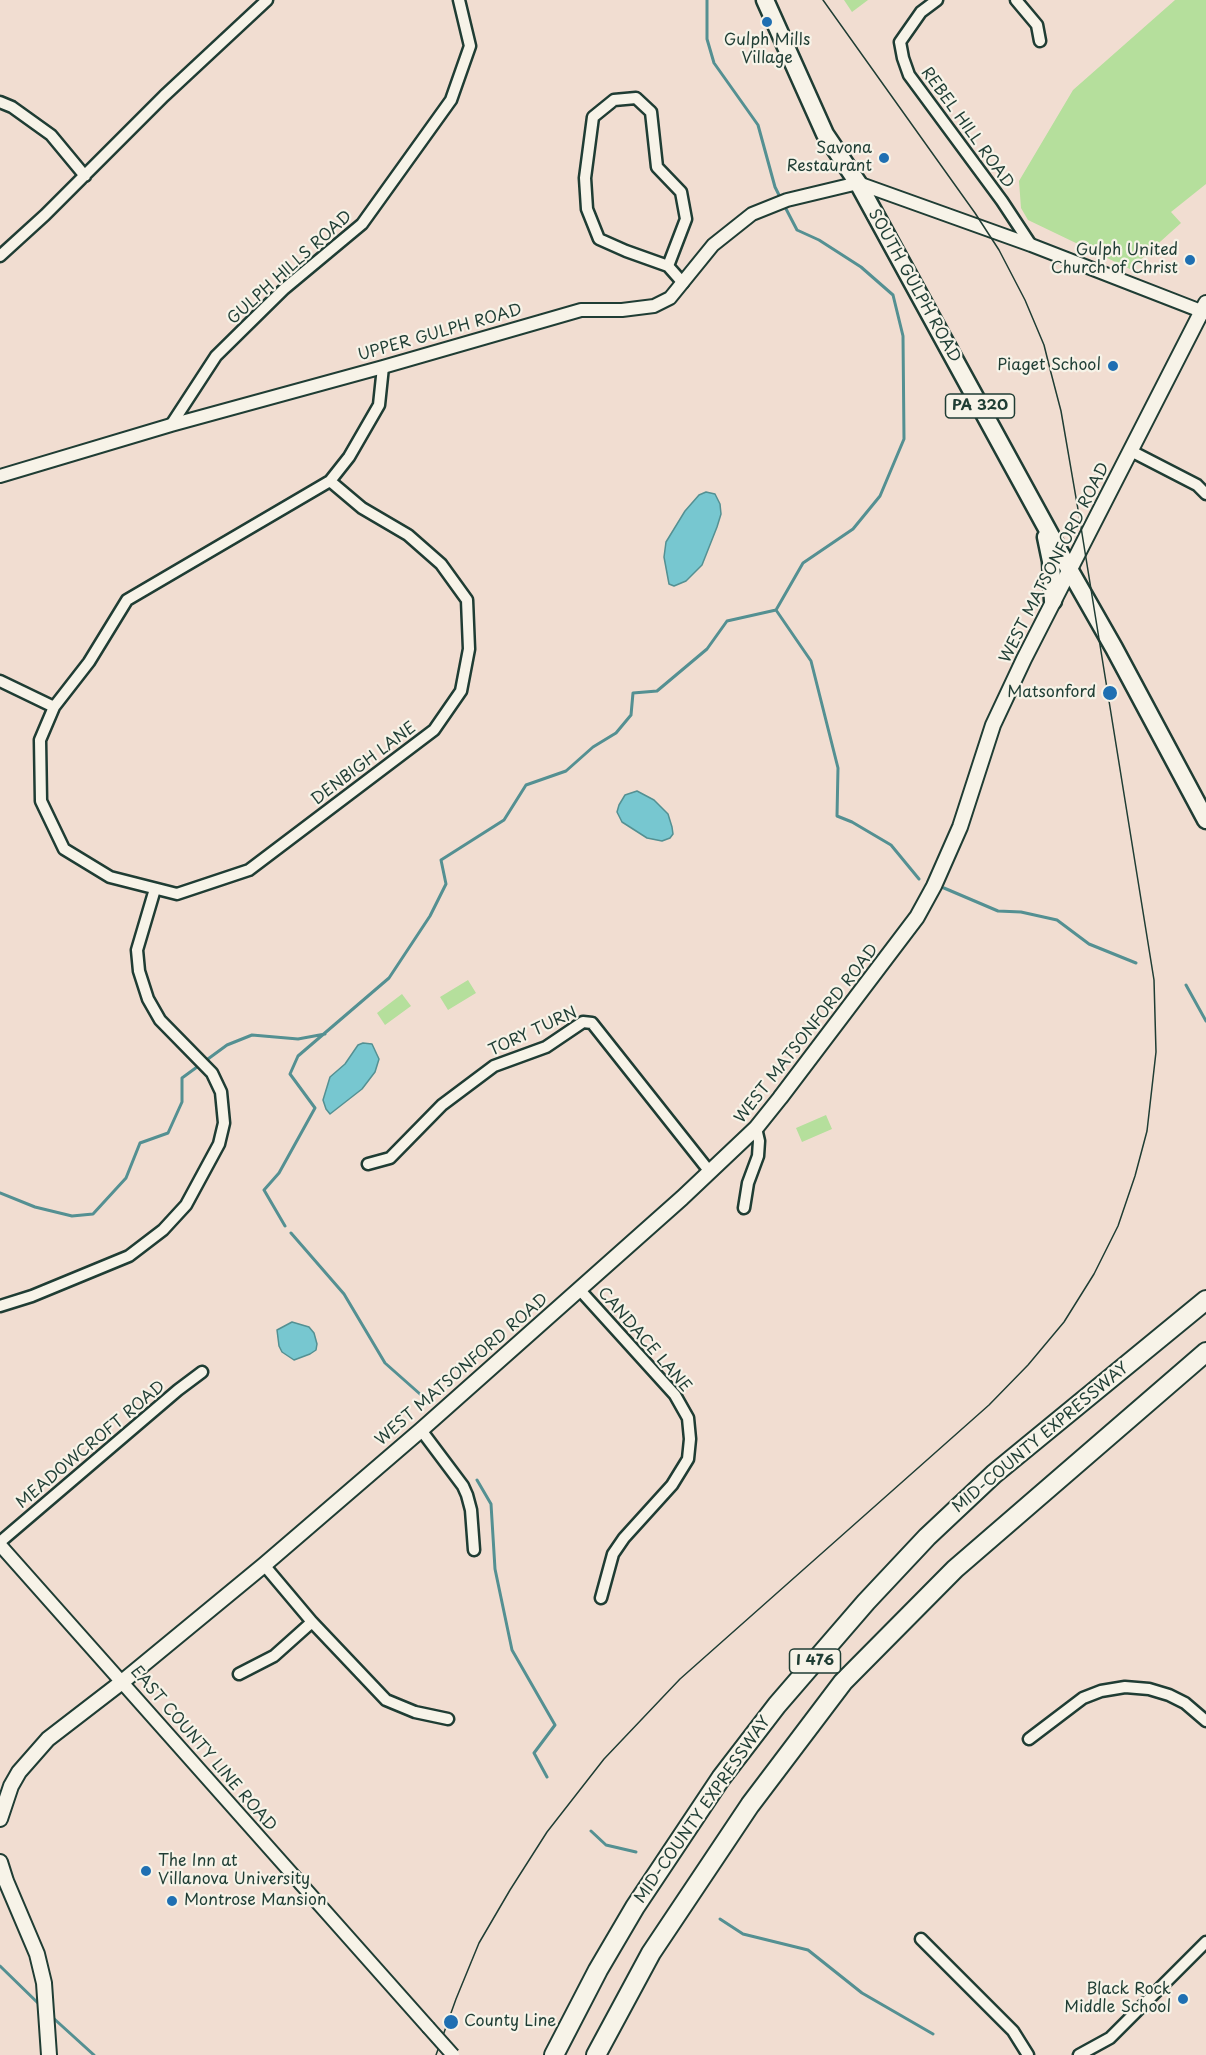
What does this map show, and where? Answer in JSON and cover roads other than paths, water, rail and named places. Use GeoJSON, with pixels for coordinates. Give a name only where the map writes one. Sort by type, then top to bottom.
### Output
{"type":"FeatureCollection","features":[{"type":"Feature","properties":{"kind":"highway","name":"MID-COUNTY EXPRESSWAY"},"geometry":{"type":"LineString","coordinates":[[554,2055],[598,1970],[676,1843],[742,1749],[796,1683],[927,1536],[994,1474],[1206,1300]]}},
{"type":"Feature","properties":{"kind":"highway","name":"I 476"},"geometry":{"type":"LineString","coordinates":[[596,2055],[651,1953],[750,1805],[843,1682],[955,1569],[1206,1352]]}},
{"type":"Feature","properties":{"kind":"main road","name":"SOUTH GULPH ROAD"},"geometry":{"type":"LineString","coordinates":[[765,0],[817,117],[858,183],[1069,569]]}},
{"type":"Feature","properties":{"kind":"main road","name":"WEST MATSONFORD ROAD"},"geometry":{"type":"LineString","coordinates":[[0,1820],[11,1786],[19,1772],[48,1739],[122,1682],[264,1565],[421,1430],[710,1172],[756,1128],[917,917],[954,844],[993,725],[1069,569],[1205,309]]}},
{"type":"Feature","properties":{"kind":"main road"},"geometry":{"type":"LineString","coordinates":[[1043,521],[1051,561],[1053,602]]}},
{"type":"Feature","properties":{"kind":"main road","name":"PA 320"},"geometry":{"type":"LineString","coordinates":[[1069,569],[1206,820]]}},
{"type":"Feature","properties":{"kind":"main road"},"geometry":{"type":"LineString","coordinates":[[0,1862],[36,1954],[44,1983],[49,2055]]}},
{"type":"Feature","properties":{"kind":"street"},"geometry":{"type":"LineString","coordinates":[[0,256],[86,176],[164,96],[267,0]]}},
{"type":"Feature","properties":{"kind":"street","name":"GULPH HILLS ROAD"},"geometry":{"type":"LineString","coordinates":[[171,425],[216,356],[284,289],[362,224],[451,100],[470,46],[459,0]]}},
{"type":"Feature","properties":{"kind":"street","name":"REBEL HILL ROAD"},"geometry":{"type":"LineString","coordinates":[[937,0],[921,12],[900,42],[909,75],[1032,244]]}},
{"type":"Feature","properties":{"kind":"street"},"geometry":{"type":"LineString","coordinates":[[1016,0],[1037,25],[1040,41]]}},
{"type":"Feature","properties":{"kind":"street"},"geometry":{"type":"LineString","coordinates":[[668,266],[686,219],[681,192],[657,166],[651,112],[636,98],[614,100],[593,117],[585,178],[587,209],[599,238],[626,251],[668,266],[683,284]]}},
{"type":"Feature","properties":{"kind":"street"},"geometry":{"type":"LineString","coordinates":[[0,102],[12,106],[51,135],[86,176]]}},
{"type":"Feature","properties":{"kind":"street"},"geometry":{"type":"LineString","coordinates":[[858,183],[1032,244],[1205,309]]}},
{"type":"Feature","properties":{"kind":"street","name":"UPPER GULPH ROAD"},"geometry":{"type":"LineString","coordinates":[[0,476],[171,425],[581,310],[622,310],[654,306],[670,298],[713,245],[752,214],[782,202],[858,183]]}},
{"type":"Feature","properties":{"kind":"street","name":"DENBIGH LANE"},"geometry":{"type":"LineString","coordinates":[[330,481],[362,508],[417,542],[441,564],[467,600],[469,649],[461,691],[434,730],[249,870],[177,894],[110,877],[64,849],[41,801],[40,740],[54,707],[89,662],[128,600],[330,481],[349,457],[379,405],[383,367]]}},
{"type":"Feature","properties":{"kind":"street"},"geometry":{"type":"LineString","coordinates":[[1131,451],[1197,485],[1206,494]]}},
{"type":"Feature","properties":{"kind":"street"},"geometry":{"type":"LineString","coordinates":[[0,681],[54,707]]}},
{"type":"Feature","properties":{"kind":"street"},"geometry":{"type":"LineString","coordinates":[[0,1306],[32,1296],[129,1256],[163,1230],[186,1205],[219,1144],[224,1123],[221,1092],[212,1072],[160,1020],[148,999],[139,971],[137,950],[155,889]]}},
{"type":"Feature","properties":{"kind":"street","name":"TORY TURN"},"geometry":{"type":"LineString","coordinates":[[368,1164],[390,1158],[442,1105],[494,1066],[546,1047],[584,1022],[592,1023],[710,1172]]}},
{"type":"Feature","properties":{"kind":"street"},"geometry":{"type":"LineString","coordinates":[[744,1208],[748,1183],[758,1156],[759,1141],[756,1128]]}},
{"type":"Feature","properties":{"kind":"street","name":"CANDACE LANE"},"geometry":{"type":"LineString","coordinates":[[579,1289],[675,1395],[688,1418],[690,1439],[688,1459],[672,1485],[624,1538],[613,1554],[601,1598]]}},
{"type":"Feature","properties":{"kind":"street","name":"MEADOWCROFT ROAD"},"geometry":{"type":"LineString","coordinates":[[0,1544],[178,1390],[202,1372]]}},
{"type":"Feature","properties":{"kind":"street"},"geometry":{"type":"LineString","coordinates":[[421,1430],[463,1486],[467,1495],[471,1510],[474,1550]]}},
{"type":"Feature","properties":{"kind":"street","name":"EAST COUNTY LINE ROAD"},"geometry":{"type":"LineString","coordinates":[[0,1544],[453,2055]]}},
{"type":"Feature","properties":{"kind":"street"},"geometry":{"type":"LineString","coordinates":[[264,1565],[312,1622],[386,1700],[415,1712],[448,1719]]}},
{"type":"Feature","properties":{"kind":"street"},"geometry":{"type":"LineString","coordinates":[[239,1674],[274,1656],[312,1622]]}},
{"type":"Feature","properties":{"kind":"street"},"geometry":{"type":"LineString","coordinates":[[1029,1739],[1083,1698],[1101,1691],[1125,1687],[1149,1689],[1169,1695],[1185,1703],[1206,1721]]}},
{"type":"Feature","properties":{"kind":"street"},"geometry":{"type":"LineString","coordinates":[[921,1939],[1013,2031],[1028,2055]]}},
{"type":"Feature","properties":{"kind":"street"},"geometry":{"type":"LineString","coordinates":[[1079,2055],[1110,2038],[1206,1942]]}},
{"type":"Feature","properties":{"kind":"water"},"geometry":{"type":"Polygon","coordinates":[[[706,492],[715,494],[720,504],[721,514],[717,527],[702,565],[686,581],[674,586],[669,584],[664,557],[666,542],[685,511],[699,495],[706,492]]]}},
{"type":"Feature","properties":{"kind":"water"},"geometry":{"type":"Polygon","coordinates":[[[637,791],[654,800],[668,814],[673,834],[670,838],[662,841],[647,838],[622,822],[617,812],[619,805],[625,795],[637,791]]]}},
{"type":"Feature","properties":{"kind":"water"},"geometry":{"type":"Polygon","coordinates":[[[372,1044],[379,1059],[375,1072],[362,1089],[330,1114],[323,1100],[330,1077],[345,1064],[358,1045],[372,1044]]]}},
{"type":"Feature","properties":{"kind":"water"},"geometry":{"type":"Polygon","coordinates":[[[292,1322],[309,1327],[314,1333],[317,1344],[316,1350],[294,1360],[282,1352],[277,1330],[292,1322]]]}},
{"type":"Feature","properties":{"kind":"waterway"},"geometry":{"type":"LineString","coordinates":[[707,0],[707,39],[714,63],[758,125],[775,187],[781,199]]}},
{"type":"Feature","properties":{"kind":"waterway"},"geometry":{"type":"LineString","coordinates":[[285,1226],[264,1190],[279,1173],[315,1108],[290,1074],[298,1056],[389,978],[430,916],[446,884],[441,860],[504,820],[526,785],[566,771],[593,747],[616,733],[631,715],[633,693],[657,691],[707,649],[727,621],[776,610],[803,563],[853,529],[880,496],[904,439],[903,336],[893,295],[861,267],[819,240],[797,230],[784,205]]}},
{"type":"Feature","properties":{"kind":"waterway"},"geometry":{"type":"LineString","coordinates":[[776,610],[811,661],[838,768],[837,816],[852,822],[891,845],[919,879]]}},
{"type":"Feature","properties":{"kind":"waterway"},"geometry":{"type":"LineString","coordinates":[[944,888],[998,911],[1021,912],[1057,920],[1089,944],[1136,963]]}},
{"type":"Feature","properties":{"kind":"waterway"},"geometry":{"type":"LineString","coordinates":[[1186,985],[1206,1021]]}},
{"type":"Feature","properties":{"kind":"waterway"},"geometry":{"type":"LineString","coordinates":[[0,1193],[35,1207],[72,1216],[93,1214],[126,1178],[140,1143],[168,1133],[182,1102],[182,1078],[227,1045],[252,1035],[298,1039],[325,1034]]}},
{"type":"Feature","properties":{"kind":"waterway"},"geometry":{"type":"LineString","coordinates":[[291,1233],[344,1294],[385,1363],[429,1402]]}},
{"type":"Feature","properties":{"kind":"waterway"},"geometry":{"type":"LineString","coordinates":[[477,1480],[491,1504],[495,1569],[512,1650],[555,1725],[534,1753],[547,1777]]}},
{"type":"Feature","properties":{"kind":"waterway"},"geometry":{"type":"LineString","coordinates":[[591,1831],[606,1845],[636,1852]]}},
{"type":"Feature","properties":{"kind":"waterway"},"geometry":{"type":"LineString","coordinates":[[720,1919],[743,1934],[808,1950],[862,1993],[933,2034]]}},
{"type":"Feature","properties":{"kind":"waterway"},"geometry":{"type":"LineString","coordinates":[[0,1966],[40,2005]]}},
{"type":"Feature","properties":{"kind":"waterway"},"geometry":{"type":"LineString","coordinates":[[51,2016],[94,2055]]}},
{"type":"Feature","properties":{"kind":"tram line"},"geometry":{"type":"LineString","coordinates":[[436,2055],[479,1943],[547,1832],[604,1759],[680,1679],[989,1405],[1028,1365],[1064,1322],[1094,1274],[1118,1226],[1147,1131],[1156,1052],[1154,980],[1061,411],[1044,345],[1025,300],[999,250],[823,0]]}},
{"type":"Feature","properties":{"kind":"place","name":"Gulph Mills Village"},"geometry":{"type":"Point","coordinates":[767,22]}},
{"type":"Feature","properties":{"kind":"place","name":"Savona Restaurant"},"geometry":{"type":"Point","coordinates":[884,158]}},
{"type":"Feature","properties":{"kind":"place","name":"Gulph United Church of Christ"},"geometry":{"type":"Point","coordinates":[1190,260]}},
{"type":"Feature","properties":{"kind":"place","name":"Piaget School"},"geometry":{"type":"Point","coordinates":[1113,366]}},
{"type":"Feature","properties":{"kind":"place","name":"Matsonford"},"geometry":{"type":"Point","coordinates":[1110,693]}},
{"type":"Feature","properties":{"kind":"place","name":"The Inn at Villanova University"},"geometry":{"type":"Point","coordinates":[146,1871]}},
{"type":"Feature","properties":{"kind":"place","name":"Montrose Mansion"},"geometry":{"type":"Point","coordinates":[172,1901]}},
{"type":"Feature","properties":{"kind":"place","name":"Black Rock Middle School"},"geometry":{"type":"Point","coordinates":[1183,1999]}},
{"type":"Feature","properties":{"kind":"place","name":"County Line"},"geometry":{"type":"Point","coordinates":[451,2022]}}]}
